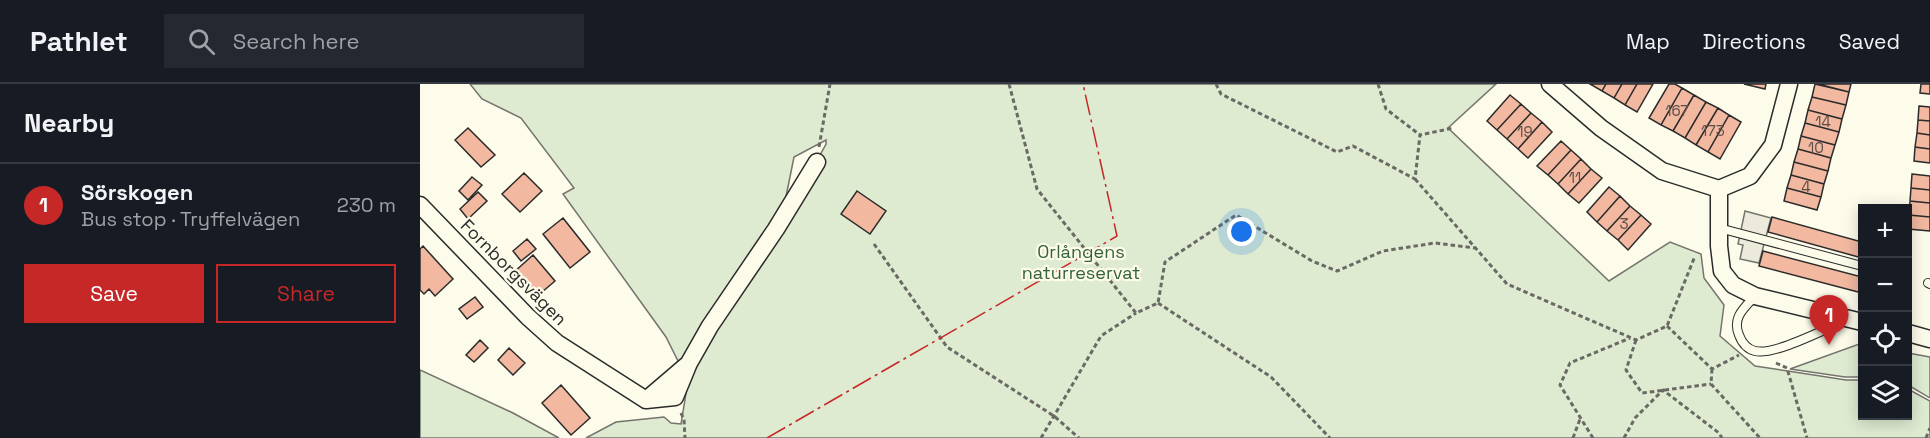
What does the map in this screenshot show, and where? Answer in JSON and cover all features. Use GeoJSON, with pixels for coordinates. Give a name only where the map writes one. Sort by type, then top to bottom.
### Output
{"type":"FeatureCollection","features":[{"type":"Feature","properties":{"kind":"street"},"geometry":{"type":"LineString","coordinates":[[1550,84],[1601,128],[1662,171],[1719,189],[1750,176],[1773,145],[1789,84]]}},
{"type":"Feature","properties":{"kind":"street"},"geometry":{"type":"LineString","coordinates":[[646,400],[675,397],[689,363],[710,326],[776,229],[817,162]]}},
{"type":"Feature","properties":{"kind":"street"},"geometry":{"type":"LineString","coordinates":[[1719,189],[1722,272],[1733,285],[1755,296],[1856,320]]}},
{"type":"Feature","properties":{"kind":"street","name":"Fornborgsvägen"},"geometry":{"type":"LineString","coordinates":[[420,205],[528,317],[557,343],[646,400]]}},
{"type":"Feature","properties":{"kind":"street"},"geometry":{"type":"LineString","coordinates":[[1912,334],[1930,339]]}},
{"type":"Feature","properties":{"kind":"street"},"geometry":{"type":"LineString","coordinates":[[646,400],[689,363]]}},
{"type":"Feature","properties":{"kind":"lane"},"geometry":{"type":"LineString","coordinates":[[1719,228],[1858,265]]}},
{"type":"Feature","properties":{"kind":"lane"},"geometry":{"type":"LineString","coordinates":[[1755,296],[1740,313],[1736,324],[1745,346],[1756,351],[1776,350],[1856,320]]}},
{"type":"Feature","properties":{"kind":"path"},"geometry":{"type":"LineString","coordinates":[[817,162],[830,84]]}},
{"type":"Feature","properties":{"kind":"path"},"geometry":{"type":"LineString","coordinates":[[1009,84],[1037,189],[1136,313]]}},
{"type":"Feature","properties":{"kind":"path"},"geometry":{"type":"LineString","coordinates":[[1216,84],[1221,94],[1337,152],[1353,146],[1415,179],[1508,284],[1630,338],[1636,340],[1666,326],[1695,256]]}},
{"type":"Feature","properties":{"kind":"path"},"geometry":{"type":"LineString","coordinates":[[1378,84],[1386,109],[1419,135],[1453,128]]}},
{"type":"Feature","properties":{"kind":"path"},"geometry":{"type":"LineString","coordinates":[[1415,179],[1419,135]]}},
{"type":"Feature","properties":{"kind":"path"},"geometry":{"type":"LineString","coordinates":[[1158,303],[1164,262],[1236,215],[1312,261],[1337,271],[1383,250],[1435,243],[1475,248]]}},
{"type":"Feature","properties":{"kind":"path"},"geometry":{"type":"LineString","coordinates":[[874,243],[947,347],[1054,416],[1079,438]]}},
{"type":"Feature","properties":{"kind":"path"},"geometry":{"type":"LineString","coordinates":[[1041,438],[1101,336],[1136,313],[1158,303]]}},
{"type":"Feature","properties":{"kind":"path"},"geometry":{"type":"LineString","coordinates":[[1158,303],[1271,377],[1330,438]]}},
{"type":"Feature","properties":{"kind":"path"},"geometry":{"type":"LineString","coordinates":[[1666,326],[1712,369]]}},
{"type":"Feature","properties":{"kind":"path"},"geometry":{"type":"LineString","coordinates":[[1593,438],[1560,385],[1570,363],[1630,338]]}},
{"type":"Feature","properties":{"kind":"path"},"geometry":{"type":"LineString","coordinates":[[1636,340],[1626,370],[1642,393],[1711,384]]}},
{"type":"Feature","properties":{"kind":"path"},"geometry":{"type":"LineString","coordinates":[[1712,369],[1745,352]]}},
{"type":"Feature","properties":{"kind":"path"},"geometry":{"type":"LineString","coordinates":[[1766,360],[1788,368],[1807,438]]}},
{"type":"Feature","properties":{"kind":"path"},"geometry":{"type":"LineString","coordinates":[[1712,369],[1711,384],[1760,438]]}},
{"type":"Feature","properties":{"kind":"path"},"geometry":{"type":"LineString","coordinates":[[1624,438],[1635,418],[1663,390]]}},
{"type":"Feature","properties":{"kind":"path"},"geometry":{"type":"LineString","coordinates":[[1663,390],[1719,433],[1722,438]]}},
{"type":"Feature","properties":{"kind":"path"},"geometry":{"type":"LineString","coordinates":[[675,397],[684,420],[685,438]]}},
{"type":"Feature","properties":{"kind":"path"},"geometry":{"type":"LineString","coordinates":[[1573,438],[1580,419]]}},
{"type":"Feature","properties":{"kind":"path"},"geometry":{"type":"LineString","coordinates":[[1926,438],[1930,428]]}},
{"type":"Feature","properties":{"kind":"green space","name":"Orlångens naturreservat"},"geometry":{"type":"Polygon","coordinates":[[[470,84],[1496,84],[1448,128],[1609,281],[1670,242],[1701,254],[1704,278],[1724,305],[1720,336],[1755,366],[1858,380],[1858,420],[1912,420],[1912,391],[1930,401],[1930,438],[586,438],[616,422],[664,417],[671,423],[681,424],[688,381],[666,337],[563,194],[574,188],[521,118],[482,99],[470,84]],[[826,140],[794,157],[779,231],[826,144],[826,140]]]}},
{"type":"Feature","properties":{"kind":"green space"},"geometry":{"type":"Polygon","coordinates":[[[1858,344],[1858,377],[1790,369],[1858,344]]]}},
{"type":"Feature","properties":{"kind":"green space"},"geometry":{"type":"Polygon","coordinates":[[[1912,354],[1930,357],[1930,398],[1912,387],[1912,354]]]}},
{"type":"Feature","properties":{"kind":"green space"},"geometry":{"type":"Polygon","coordinates":[[[420,370],[513,413],[559,438],[420,438],[420,370]]]}},
{"type":"Feature","properties":{"kind":"shaded area"},"geometry":{"type":"Polygon","coordinates":[[[1745,211],[1771,218],[1759,263],[1740,259],[1743,245],[1738,244],[1745,211]]]}},
{"type":"Feature","properties":{"kind":"building"},"geometry":{"type":"Polygon","coordinates":[[[1590,84],[1606,84],[1602,91],[1590,84]]]}},
{"type":"Feature","properties":{"kind":"building"},"geometry":{"type":"Polygon","coordinates":[[[1606,84],[1622,84],[1614,98],[1602,91],[1606,84]]]}},
{"type":"Feature","properties":{"kind":"building"},"geometry":{"type":"Polygon","coordinates":[[[1622,84],[1637,84],[1625,105],[1614,98],[1622,84]]]}},
{"type":"Feature","properties":{"kind":"building"},"geometry":{"type":"Polygon","coordinates":[[[1637,84],[1653,84],[1637,112],[1625,105],[1637,84]]]}},
{"type":"Feature","properties":{"kind":"building"},"geometry":{"type":"Polygon","coordinates":[[[1669,84],[1682,88],[1661,125],[1649,118],[1669,84]]]}},
{"type":"Feature","properties":{"kind":"building"},"geometry":{"type":"Polygon","coordinates":[[[1744,84],[1766,84],[1765,89],[1744,84]]]}},
{"type":"Feature","properties":{"kind":"building"},"geometry":{"type":"Polygon","coordinates":[[[1815,84],[1849,92],[1846,105],[1812,97],[1815,84]]]}},
{"type":"Feature","properties":{"kind":"building"},"geometry":{"type":"Polygon","coordinates":[[[1818,84],[1851,84],[1849,92],[1818,84]]]}},
{"type":"Feature","properties":{"kind":"building"},"geometry":{"type":"Polygon","coordinates":[[[1921,84],[1930,84],[1930,94],[1920,93],[1921,84]]]}},
{"type":"Feature","properties":{"kind":"building"},"geometry":{"type":"Polygon","coordinates":[[[1682,88],[1694,95],[1673,131],[1661,125],[1682,88]]]}},
{"type":"Feature","properties":{"kind":"building"},"geometry":{"type":"Polygon","coordinates":[[[1510,95],[1521,104],[1497,130],[1487,121],[1510,95]]]}},
{"type":"Feature","properties":{"kind":"building"},"geometry":{"type":"Polygon","coordinates":[[[1694,95],[1706,102],[1685,138],[1673,131],[1694,95]]]}},
{"type":"Feature","properties":{"kind":"building"},"geometry":{"type":"Polygon","coordinates":[[[1812,97],[1846,105],[1842,119],[1808,110],[1812,97]]]}},
{"type":"Feature","properties":{"kind":"building"},"geometry":{"type":"Polygon","coordinates":[[[1706,102],[1718,108],[1696,145],[1685,138],[1706,102]]]}},
{"type":"Feature","properties":{"kind":"building"},"geometry":{"type":"Polygon","coordinates":[[[1521,104],[1531,113],[1507,139],[1497,130],[1521,104]]]}},
{"type":"Feature","properties":{"kind":"building"},"geometry":{"type":"Polygon","coordinates":[[[1919,106],[1930,107],[1930,121],[1918,120],[1919,106]]]}},
{"type":"Feature","properties":{"kind":"building"},"geometry":{"type":"Polygon","coordinates":[[[1718,108],[1729,115],[1708,152],[1696,145],[1718,108]]]}},
{"type":"Feature","properties":{"kind":"building"},"geometry":{"type":"Polygon","coordinates":[[[1808,110],[1842,119],[1839,132],[1805,123],[1808,110]]]}},
{"type":"Feature","properties":{"kind":"building"},"geometry":{"type":"Polygon","coordinates":[[[1531,113],[1542,122],[1518,149],[1507,139],[1531,113]]]}},
{"type":"Feature","properties":{"kind":"building"},"geometry":{"type":"Polygon","coordinates":[[[1729,115],[1741,122],[1720,159],[1708,152],[1729,115]]]}},
{"type":"Feature","properties":{"kind":"building"},"geometry":{"type":"Polygon","coordinates":[[[1918,120],[1930,121],[1930,135],[1917,133],[1918,120]]]}},
{"type":"Feature","properties":{"kind":"building"},"geometry":{"type":"Polygon","coordinates":[[[1542,122],[1552,132],[1528,158],[1518,149],[1542,122]]]}},
{"type":"Feature","properties":{"kind":"building"},"geometry":{"type":"Polygon","coordinates":[[[1805,123],[1839,132],[1835,145],[1801,136],[1805,123]]]}},
{"type":"Feature","properties":{"kind":"building"},"geometry":{"type":"Polygon","coordinates":[[[468,128],[495,155],[481,167],[455,140],[468,128]]]}},
{"type":"Feature","properties":{"kind":"building"},"geometry":{"type":"Polygon","coordinates":[[[1917,133],[1930,135],[1930,149],[1915,147],[1917,133]]]}},
{"type":"Feature","properties":{"kind":"building"},"geometry":{"type":"Polygon","coordinates":[[[1801,136],[1835,145],[1831,158],[1798,149],[1801,136]]]}},
{"type":"Feature","properties":{"kind":"building"},"geometry":{"type":"Polygon","coordinates":[[[1561,141],[1571,150],[1548,175],[1537,166],[1561,141]]]}},
{"type":"Feature","properties":{"kind":"building"},"geometry":{"type":"Polygon","coordinates":[[[1915,147],[1930,149],[1930,163],[1914,161],[1915,147]]]}},
{"type":"Feature","properties":{"kind":"building"},"geometry":{"type":"Polygon","coordinates":[[[1798,149],[1831,158],[1828,171],[1794,162],[1798,149]]]}},
{"type":"Feature","properties":{"kind":"building"},"geometry":{"type":"Polygon","coordinates":[[[1571,150],[1581,159],[1558,184],[1548,175],[1571,150]]]}},
{"type":"Feature","properties":{"kind":"building"},"geometry":{"type":"Polygon","coordinates":[[[1581,159],[1591,169],[1568,194],[1558,184],[1581,159]]]}},
{"type":"Feature","properties":{"kind":"building"},"geometry":{"type":"Polygon","coordinates":[[[1794,162],[1828,171],[1824,184],[1791,175],[1794,162]]]}},
{"type":"Feature","properties":{"kind":"building"},"geometry":{"type":"Polygon","coordinates":[[[1591,169],[1602,178],[1579,203],[1568,194],[1591,169]]]}},
{"type":"Feature","properties":{"kind":"building"},"geometry":{"type":"Polygon","coordinates":[[[524,173],[542,191],[520,212],[502,194],[524,173]]]}},
{"type":"Feature","properties":{"kind":"building"},"geometry":{"type":"Polygon","coordinates":[[[1912,174],[1930,176],[1930,190],[1911,188],[1912,174]]]}},
{"type":"Feature","properties":{"kind":"building"},"geometry":{"type":"Polygon","coordinates":[[[1791,175],[1824,184],[1821,197],[1787,188],[1791,175]]]}},
{"type":"Feature","properties":{"kind":"building"},"geometry":{"type":"Polygon","coordinates":[[[472,177],[482,185],[468,200],[459,191],[472,177]]]}},
{"type":"Feature","properties":{"kind":"building"},"geometry":{"type":"Polygon","coordinates":[[[1609,187],[1620,196],[1597,222],[1587,212],[1609,187]]]}},
{"type":"Feature","properties":{"kind":"building"},"geometry":{"type":"Polygon","coordinates":[[[1787,188],[1821,197],[1817,210],[1784,201],[1787,188]]]}},
{"type":"Feature","properties":{"kind":"building"},"geometry":{"type":"Polygon","coordinates":[[[1911,188],[1930,190],[1930,203],[1910,201],[1911,188]]]}},
{"type":"Feature","properties":{"kind":"building"},"geometry":{"type":"Polygon","coordinates":[[[857,191],[886,211],[870,234],[841,214],[857,191]]]}},
{"type":"Feature","properties":{"kind":"building"},"geometry":{"type":"Polygon","coordinates":[[[478,192],[487,201],[468,219],[460,209],[478,192]]]}},
{"type":"Feature","properties":{"kind":"building"},"geometry":{"type":"Polygon","coordinates":[[[1620,196],[1630,206],[1607,231],[1597,222],[1620,196]]]}},
{"type":"Feature","properties":{"kind":"building"},"geometry":{"type":"Polygon","coordinates":[[[1910,201],[1930,203],[1930,217],[1912,215],[1912,204],[1910,204],[1910,201]]]}},
{"type":"Feature","properties":{"kind":"building"},"geometry":{"type":"Polygon","coordinates":[[[1630,206],[1641,215],[1618,240],[1607,231],[1630,206]]]}},
{"type":"Feature","properties":{"kind":"building"},"geometry":{"type":"Polygon","coordinates":[[[1641,215],[1651,224],[1628,250],[1618,240],[1641,215]]]}},
{"type":"Feature","properties":{"kind":"building"},"geometry":{"type":"Polygon","coordinates":[[[1912,215],[1930,217],[1930,231],[1912,229],[1912,215]]]}},
{"type":"Feature","properties":{"kind":"building"},"geometry":{"type":"Polygon","coordinates":[[[1772,217],[1858,241],[1858,257],[1768,232],[1772,217]]]}},
{"type":"Feature","properties":{"kind":"building"},"geometry":{"type":"Polygon","coordinates":[[[563,218],[590,252],[570,268],[543,234],[563,218]]]}},
{"type":"Feature","properties":{"kind":"building"},"geometry":{"type":"Polygon","coordinates":[[[527,239],[536,249],[521,261],[513,251],[527,239]]]}},
{"type":"Feature","properties":{"kind":"building"},"geometry":{"type":"Polygon","coordinates":[[[423,246],[453,279],[435,296],[429,289],[424,294],[420,290],[420,249],[423,246]]]}},
{"type":"Feature","properties":{"kind":"building"},"geometry":{"type":"Polygon","coordinates":[[[1763,251],[1858,276],[1858,292],[1759,266],[1763,251]]]}},
{"type":"Feature","properties":{"kind":"building"},"geometry":{"type":"Polygon","coordinates":[[[533,255],[555,281],[535,298],[513,273],[533,255]]]}},
{"type":"Feature","properties":{"kind":"building"},"geometry":{"type":"Polygon","coordinates":[[[475,297],[483,307],[467,319],[459,309],[475,297]]]}},
{"type":"Feature","properties":{"kind":"building"},"geometry":{"type":"Polygon","coordinates":[[[480,340],[488,348],[474,362],[466,355],[480,340]]]}},
{"type":"Feature","properties":{"kind":"building"},"geometry":{"type":"Polygon","coordinates":[[[509,348],[525,363],[513,375],[498,360],[509,348]]]}},
{"type":"Feature","properties":{"kind":"building"},"geometry":{"type":"Polygon","coordinates":[[[561,385],[590,418],[571,435],[542,403],[561,385]]]}},
{"type":"Feature","properties":{"kind":"power"},"geometry":{"type":"LineString","coordinates":[[767,438],[1117,236],[1083,84]]}},
{"type":"Feature","properties":{"kind":"place","name":"Sörskogen"},"geometry":{"type":"Point","coordinates":[1829,345]}}]}
